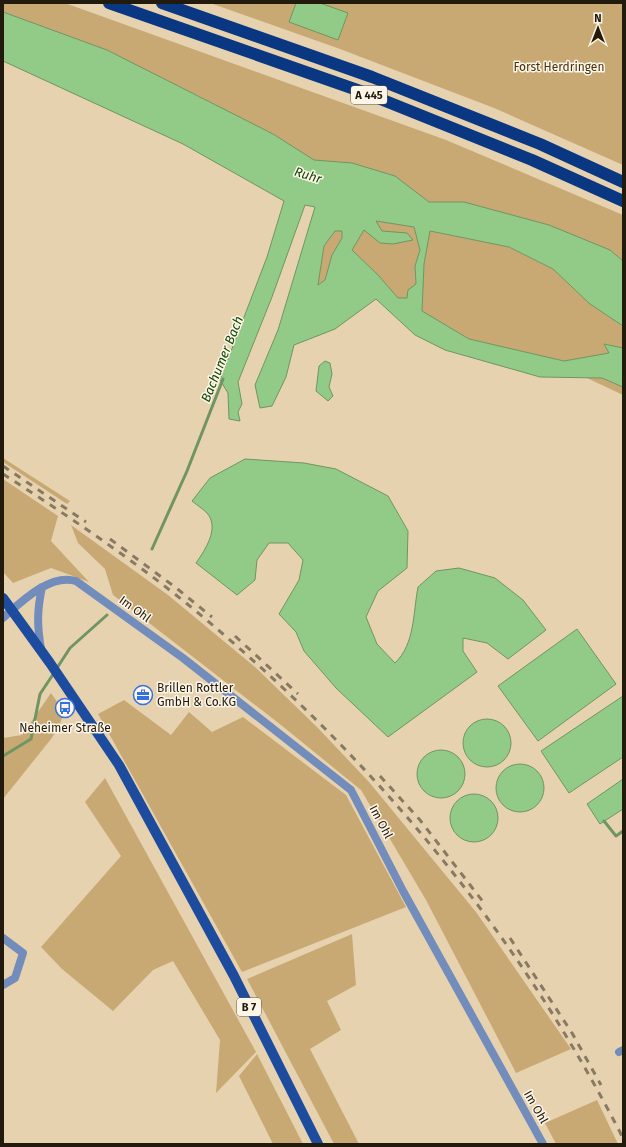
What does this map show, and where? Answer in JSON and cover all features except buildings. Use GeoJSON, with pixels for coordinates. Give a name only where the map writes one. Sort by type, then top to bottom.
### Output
{"type":"FeatureCollection","features":[{"type":"Feature","properties":{"kind":"highway","name":"A 445"},"geometry":{"type":"LineString","coordinates":[[109,3],[363,92],[532,160],[623,201]]}},
{"type":"Feature","properties":{"kind":"highway","name":"A 445"},"geometry":{"type":"LineString","coordinates":[[162,3],[372,77],[540,144],[623,182]]}},
{"type":"Feature","properties":{"kind":"main road","name":"B 7"},"geometry":{"type":"LineString","coordinates":[[3,598],[41,649],[119,765],[230,969],[318,1144]]}},
{"type":"Feature","properties":{"kind":"street","name":"Im Ohl"},"geometry":{"type":"LineString","coordinates":[[42,587],[51,581],[69,579],[76,581],[183,658],[351,790],[404,891],[543,1144]]}},
{"type":"Feature","properties":{"kind":"street"},"geometry":{"type":"LineString","coordinates":[[3,618],[42,587]]}},
{"type":"Feature","properties":{"kind":"street"},"geometry":{"type":"LineString","coordinates":[[41,649],[37,625],[37,610],[42,587]]}},
{"type":"Feature","properties":{"kind":"street"},"geometry":{"type":"LineString","coordinates":[[3,938],[23,954],[15,978],[3,985]]}},
{"type":"Feature","properties":{"kind":"green space"},"geometry":{"type":"Polygon","coordinates":[[[3,3],[65,3],[446,140],[623,215],[623,261],[610,250],[464,202],[429,202],[395,176],[352,163],[314,160],[273,134],[107,50],[3,12],[3,3]]]}},
{"type":"Feature","properties":{"kind":"green space","name":"Forst Herdringen"},"geometry":{"type":"Polygon","coordinates":[[[210,3],[623,3],[623,165],[494,108],[340,49],[210,3]]]}},
{"type":"Feature","properties":{"kind":"green space"},"geometry":{"type":"Polygon","coordinates":[[[376,221],[414,227],[420,250],[415,266],[416,284],[408,298],[398,298],[378,275],[352,250],[364,230],[407,233],[382,231],[376,221]]]}},
{"type":"Feature","properties":{"kind":"green space"},"geometry":{"type":"Polygon","coordinates":[[[335,231],[342,231],[342,238],[332,255],[325,280],[317,285],[324,246],[335,231]]]}},
{"type":"Feature","properties":{"kind":"green space"},"geometry":{"type":"Polygon","coordinates":[[[429,231],[509,247],[553,269],[590,304],[623,326],[623,348],[604,344],[610,353],[564,361],[469,339],[422,311],[424,264],[429,231]]]}},
{"type":"Feature","properties":{"kind":"green space"},"geometry":{"type":"Polygon","coordinates":[[[587,256],[611,262],[622,272],[611,276],[587,256]]]}},
{"type":"Feature","properties":{"kind":"green space"},"geometry":{"type":"Polygon","coordinates":[[[587,378],[602,378],[623,387],[623,395],[587,378]]]}},
{"type":"Feature","properties":{"kind":"green space"},"geometry":{"type":"Polygon","coordinates":[[[3,458],[70,501],[67,504],[3,462],[3,458]]]}},
{"type":"Feature","properties":{"kind":"green space"},"geometry":{"type":"Polygon","coordinates":[[[3,479],[58,516],[51,541],[89,582],[51,568],[13,583],[3,572],[3,479]]]}},
{"type":"Feature","properties":{"kind":"green space"},"geometry":{"type":"Polygon","coordinates":[[[71,525],[168,595],[255,667],[318,728],[369,782],[476,912],[571,1049],[516,1073],[426,900],[361,790],[281,725],[113,595],[105,569],[78,543],[71,525]]]}},
{"type":"Feature","properties":{"kind":"green space"},"geometry":{"type":"Polygon","coordinates":[[[51,693],[64,712],[59,727],[3,799],[3,738],[22,735],[51,693]]]}},
{"type":"Feature","properties":{"kind":"green space"},"geometry":{"type":"Polygon","coordinates":[[[124,700],[171,735],[189,712],[212,732],[243,717],[346,795],[406,907],[242,972],[98,714],[124,700]]]}},
{"type":"Feature","properties":{"kind":"green space"},"geometry":{"type":"Polygon","coordinates":[[[105,778],[256,1052],[216,1093],[220,1040],[173,961],[153,970],[113,1011],[62,969],[41,947],[121,856],[85,802],[105,778]]]}},
{"type":"Feature","properties":{"kind":"green space"},"geometry":{"type":"Polygon","coordinates":[[[352,934],[356,985],[327,1001],[341,1030],[310,1049],[359,1144],[334,1144],[247,979],[352,934]]]}},
{"type":"Feature","properties":{"kind":"green space"},"geometry":{"type":"Polygon","coordinates":[[[257,1054],[303,1144],[273,1144],[239,1076],[257,1054]]]}},
{"type":"Feature","properties":{"kind":"green space"},"geometry":{"type":"Polygon","coordinates":[[[597,1100],[618,1144],[556,1144],[545,1123],[597,1100]]]}},
{"type":"Feature","properties":{"kind":"water"},"geometry":{"type":"Polygon","coordinates":[[[296,3],[320,3],[348,13],[338,40],[289,22],[296,3]]]}},
{"type":"Feature","properties":{"kind":"water"},"geometry":{"type":"Polygon","coordinates":[[[3,12],[107,50],[273,134],[314,160],[352,163],[395,176],[429,202],[464,202],[549,225],[610,250],[623,261],[623,326],[590,304],[553,269],[509,247],[430,231],[424,264],[422,311],[469,339],[564,361],[609,353],[604,344],[623,348],[623,387],[602,378],[540,377],[445,350],[415,335],[376,299],[335,329],[294,345],[286,377],[272,406],[260,408],[255,385],[278,330],[315,207],[305,205],[272,297],[238,382],[242,404],[238,412],[240,421],[229,419],[228,393],[220,380],[267,257],[284,201],[183,144],[3,61],[3,12]],[[376,221],[382,231],[407,233],[413,240],[393,244],[380,243],[364,230],[352,250],[378,275],[398,298],[407,298],[408,290],[416,284],[415,266],[420,250],[414,227],[376,221]],[[335,231],[324,246],[318,285],[325,280],[332,255],[342,238],[342,231],[335,231]],[[588,257],[611,276],[622,272],[611,262],[588,257]]]}},
{"type":"Feature","properties":{"kind":"water"},"geometry":{"type":"Polygon","coordinates":[[[325,361],[330,363],[332,374],[329,387],[333,396],[328,401],[316,391],[319,366],[325,361]]]}},
{"type":"Feature","properties":{"kind":"water"},"geometry":{"type":"Polygon","coordinates":[[[245,459],[304,463],[336,469],[388,496],[408,531],[407,568],[378,591],[366,617],[377,644],[395,663],[402,655],[410,637],[418,587],[436,571],[459,568],[495,578],[523,600],[546,630],[508,659],[487,643],[463,638],[463,651],[477,672],[388,737],[336,688],[304,651],[296,632],[279,614],[299,580],[303,560],[288,543],[269,543],[257,560],[255,580],[237,595],[196,563],[210,539],[212,525],[211,519],[207,513],[192,501],[210,478],[245,459]]]}},
{"type":"Feature","properties":{"kind":"water"},"geometry":{"type":"Polygon","coordinates":[[[577,629],[616,684],[538,741],[498,686],[577,629]]]}},
{"type":"Feature","properties":{"kind":"water"},"geometry":{"type":"Polygon","coordinates":[[[623,696],[623,757],[569,793],[541,751],[623,696]]]}},
{"type":"Feature","properties":{"kind":"water"},"geometry":{"type":"Polygon","coordinates":[[[487,719],[496,721],[504,726],[509,734],[511,743],[509,752],[504,760],[496,765],[487,767],[478,765],[470,760],[465,752],[463,743],[465,734],[470,726],[478,721],[487,719]]]}},
{"type":"Feature","properties":{"kind":"water"},"geometry":{"type":"Polygon","coordinates":[[[441,750],[450,752],[458,757],[463,765],[465,774],[463,783],[458,791],[450,796],[441,798],[432,796],[424,791],[419,783],[417,774],[419,765],[424,757],[432,752],[441,750]]]}},
{"type":"Feature","properties":{"kind":"water"},"geometry":{"type":"Polygon","coordinates":[[[520,764],[529,766],[537,771],[542,779],[544,788],[542,797],[537,805],[529,810],[520,812],[511,810],[503,805],[498,797],[496,788],[498,779],[503,771],[511,766],[520,764]]]}},
{"type":"Feature","properties":{"kind":"water"},"geometry":{"type":"Polygon","coordinates":[[[623,779],[623,809],[600,824],[587,804],[623,779]]]}},
{"type":"Feature","properties":{"kind":"water"},"geometry":{"type":"Polygon","coordinates":[[[474,794],[483,796],[491,801],[496,809],[498,818],[496,827],[491,835],[483,840],[474,842],[465,840],[457,835],[452,827],[450,818],[452,809],[457,801],[465,796],[474,794]]]}},
{"type":"Feature","properties":{"kind":"waterway","name":"Ruhr"},"geometry":{"type":"LineString","coordinates":[[578,250],[609,264],[623,276]]}},
{"type":"Feature","properties":{"kind":"waterway","name":"Bachumer Bach"},"geometry":{"type":"LineString","coordinates":[[152,549],[187,471],[223,379]]}},
{"type":"Feature","properties":{"kind":"waterway","name":"Bachumer Bach"},"geometry":{"type":"LineString","coordinates":[[57,668],[70,648],[107,615]]}},
{"type":"Feature","properties":{"kind":"waterway","name":"Bachumer Bach"},"geometry":{"type":"LineString","coordinates":[[3,756],[31,739],[40,694],[54,673]]}},
{"type":"Feature","properties":{"kind":"waterway"},"geometry":{"type":"LineString","coordinates":[[604,821],[616,836],[623,831]]}},
{"type":"Feature","properties":{"kind":"railway"},"geometry":{"type":"LineString","coordinates":[[3,466],[86,522]]}},
{"type":"Feature","properties":{"kind":"railway"},"geometry":{"type":"LineString","coordinates":[[3,474],[112,547],[165,586],[216,628],[278,683],[337,741],[393,801],[445,863],[494,927],[540,995],[583,1065],[623,1138]]}},
{"type":"Feature","properties":{"kind":"railway"},"geometry":{"type":"LineString","coordinates":[[110,539],[175,587],[212,617]]}},
{"type":"Feature","properties":{"kind":"railway"},"geometry":{"type":"LineString","coordinates":[[235,636],[298,694]]}},
{"type":"Feature","properties":{"kind":"railway"},"geometry":{"type":"LineString","coordinates":[[380,776],[420,820],[484,903]]}},
{"type":"Feature","properties":{"kind":"railway"},"geometry":{"type":"LineString","coordinates":[[510,938],[572,1033],[601,1085]]}},
{"type":"Feature","properties":{"kind":"place","name":"Brillen Rottler GmbH & Co.KG"},"geometry":{"type":"Point","coordinates":[143,695]}},
{"type":"Feature","properties":{"kind":"place","name":"Neheimer Straße"},"geometry":{"type":"Point","coordinates":[65,708]}}]}
